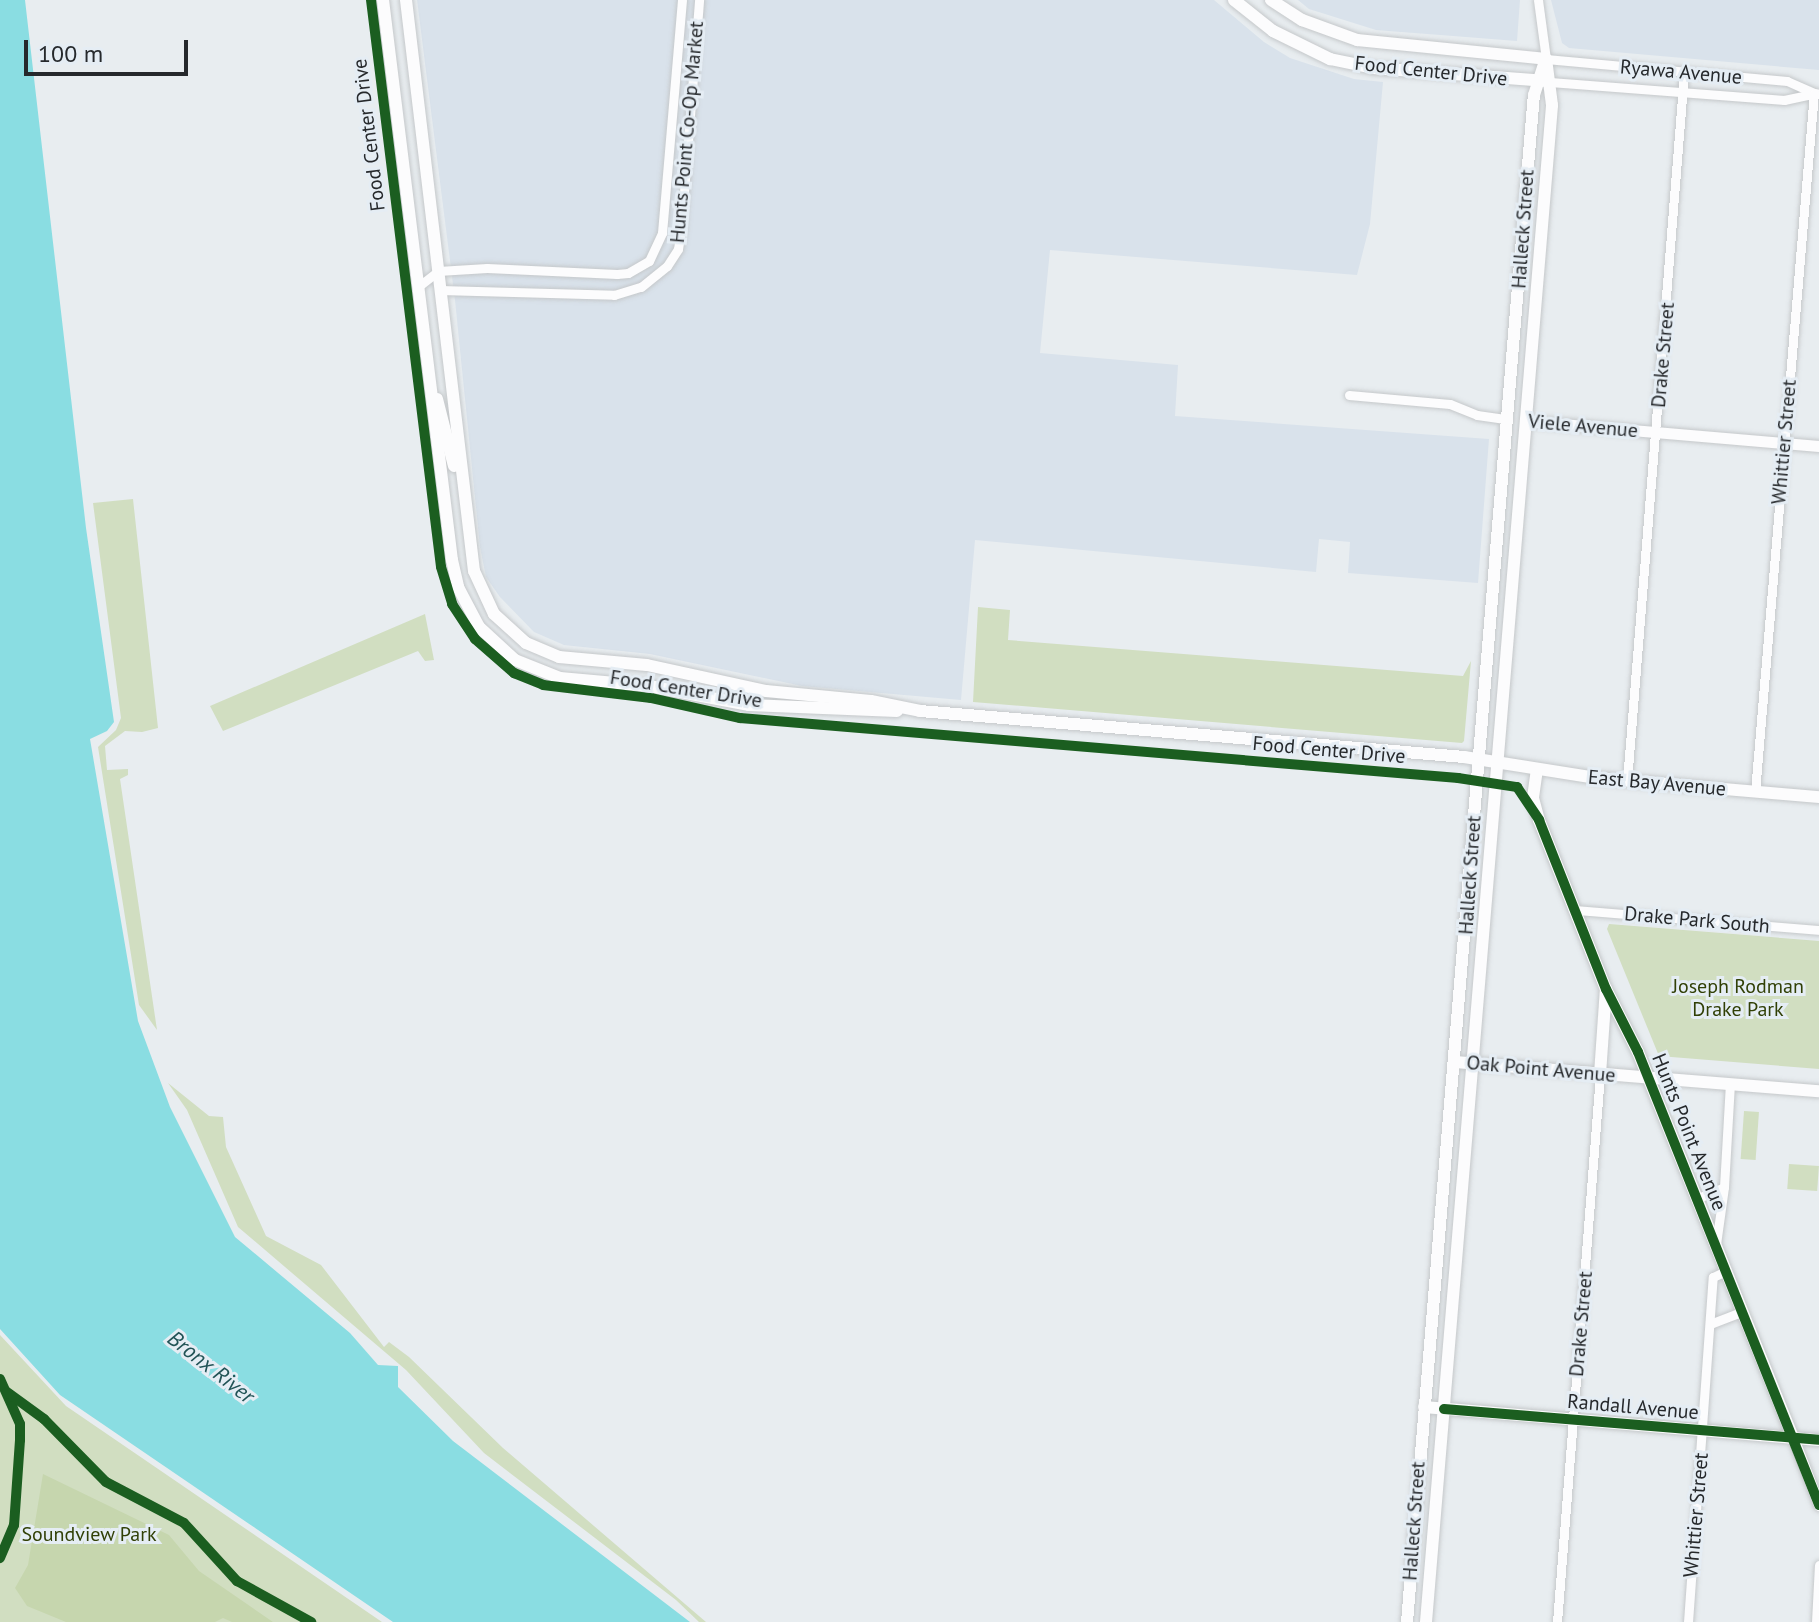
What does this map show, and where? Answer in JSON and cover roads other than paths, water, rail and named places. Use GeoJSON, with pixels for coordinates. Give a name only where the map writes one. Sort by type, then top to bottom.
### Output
{"type":"FeatureCollection","features":[{"type":"Feature","properties":{"kind":"main road","name":"Food Center Drive"},"geometry":{"type":"LineString","coordinates":[[383,0],[458,587],[479,627],[515,660],[560,678],[649,686],[729,702],[868,712],[920,711],[1496,762]]}},
{"type":"Feature","properties":{"kind":"main road","name":"Food Center Drive"},"geometry":{"type":"LineString","coordinates":[[406,0],[474,571],[482,594],[503,625],[536,649],[559,657],[647,665],[766,691],[871,701],[920,711]]}},
{"type":"Feature","properties":{"kind":"main road","name":"Food Center Drive"},"geometry":{"type":"LineString","coordinates":[[1234,0],[1273,31],[1330,59],[1373,68],[1544,81]]}},
{"type":"Feature","properties":{"kind":"main road","name":"Food Center Drive"},"geometry":{"type":"LineString","coordinates":[[1271,0],[1302,20],[1357,40],[1546,59]]}},
{"type":"Feature","properties":{"kind":"main road"},"geometry":{"type":"LineString","coordinates":[[1544,81],[1546,59]]}},
{"type":"Feature","properties":{"kind":"main road","name":"Halleck Street"},"geometry":{"type":"LineString","coordinates":[[1407,1622],[1532,110],[1544,81]]}},
{"type":"Feature","properties":{"kind":"main road","name":"Halleck Street"},"geometry":{"type":"LineString","coordinates":[[1426,1622],[1553,96],[1544,81]]}},
{"type":"Feature","properties":{"kind":"main road"},"geometry":{"type":"LineString","coordinates":[[430,381],[444,415],[465,501]]}},
{"type":"Feature","properties":{"kind":"main road","name":"Viele Avenue"},"geometry":{"type":"LineString","coordinates":[[1507,419],[1526,421]]}},
{"type":"Feature","properties":{"kind":"main road","name":"East Bay Avenue"},"geometry":{"type":"LineString","coordinates":[[1496,762],[1627,781],[1819,797]]}},
{"type":"Feature","properties":{"kind":"main road","name":"Hunts Point Avenue"},"geometry":{"type":"LineString","coordinates":[[1537,769],[1533,798],[1539,820],[1606,989],[1648,1078],[1793,1438]]}},
{"type":"Feature","properties":{"kind":"main road"},"geometry":{"type":"LineString","coordinates":[[1600,1074],[1606,989]]}},
{"type":"Feature","properties":{"kind":"main road","name":"Oak Point Avenue"},"geometry":{"type":"LineString","coordinates":[[1455,1062],[1819,1091]]}},
{"type":"Feature","properties":{"kind":"main road","name":"Randall Avenue"},"geometry":{"type":"LineString","coordinates":[[1424,1407],[1819,1440]]}},
{"type":"Feature","properties":{"kind":"street","name":"Hunts Point Co-Op Market"},"geometry":{"type":"LineString","coordinates":[[438,271],[487,268],[617,274],[628,273],[649,261],[662,233],[682,0]]}},
{"type":"Feature","properties":{"kind":"street","name":"Hunts Point Co-Op Market"},"geometry":{"type":"LineString","coordinates":[[440,290],[614,295],[641,287],[667,266],[678,249],[681,230],[699,0]]}},
{"type":"Feature","properties":{"kind":"street"},"geometry":{"type":"LineString","coordinates":[[1538,0],[1546,59]]}},
{"type":"Feature","properties":{"kind":"street","name":"Ryawa Avenue"},"geometry":{"type":"LineString","coordinates":[[1546,59],[1787,81],[1816,93]]}},
{"type":"Feature","properties":{"kind":"street","name":"Drake Street"},"geometry":{"type":"LineString","coordinates":[[1627,781],[1684,73]]}},
{"type":"Feature","properties":{"kind":"street","name":"Ryawa Avenue"},"geometry":{"type":"LineString","coordinates":[[1544,81],[1784,100],[1816,93]]}},
{"type":"Feature","properties":{"kind":"street","name":"Whittier Street"},"geometry":{"type":"LineString","coordinates":[[1755,792],[1816,93]]}},
{"type":"Feature","properties":{"kind":"street"},"geometry":{"type":"LineString","coordinates":[[419,286],[438,271]]}},
{"type":"Feature","properties":{"kind":"street","name":"Viele Avenue"},"geometry":{"type":"LineString","coordinates":[[1349,395],[1450,404],[1477,415],[1507,419]]}},
{"type":"Feature","properties":{"kind":"street","name":"Viele Avenue"},"geometry":{"type":"LineString","coordinates":[[1526,421],[1819,446]]}},
{"type":"Feature","properties":{"kind":"street","name":"Drake Park South"},"geometry":{"type":"LineString","coordinates":[[1576,910],[1819,930]]}},
{"type":"Feature","properties":{"kind":"street","name":"Drake Street"},"geometry":{"type":"LineString","coordinates":[[1557,1622],[1600,1074]]}},
{"type":"Feature","properties":{"kind":"street"},"geometry":{"type":"LineString","coordinates":[[1715,1246],[1724,1187],[1730,1084]]}},
{"type":"Feature","properties":{"kind":"street"},"geometry":{"type":"LineString","coordinates":[[1696,1199],[1724,1187]]}},
{"type":"Feature","properties":{"kind":"street","name":"Whittier Street"},"geometry":{"type":"LineString","coordinates":[[1688,1622],[1713,1277],[1726,1271]]}},
{"type":"Feature","properties":{"kind":"street"},"geometry":{"type":"LineString","coordinates":[[1710,1324],[1742,1312]]}},
{"type":"Feature","properties":{"kind":"street","name":"Hunts Point Avenue"},"geometry":{"type":"LineString","coordinates":[[1793,1438],[1819,1505]]}},
{"type":"Feature","properties":{"kind":"street"},"geometry":{"type":"LineString","coordinates":[[1816,1622],[1819,1565]]}},
{"type":"Feature","properties":{"kind":"water","name":"Bronx River"},"geometry":{"type":"Polygon","coordinates":[[[0,0],[25,0],[86,528],[114,722],[107,731],[90,739],[138,1021],[170,1107],[235,1237],[350,1333],[378,1365],[398,1366],[398,1387],[453,1441],[690,1622],[393,1622],[60,1395],[0,1329],[0,0]]]}},
{"type":"Feature","properties":{"kind":"park label","name":"Joseph Rodman Drake Park"},"geometry":{"type":"Point","coordinates":[1738,998]}},
{"type":"Feature","properties":{"kind":"park label","name":"Soundview Park"},"geometry":{"type":"Point","coordinates":[89,1534]}}]}
